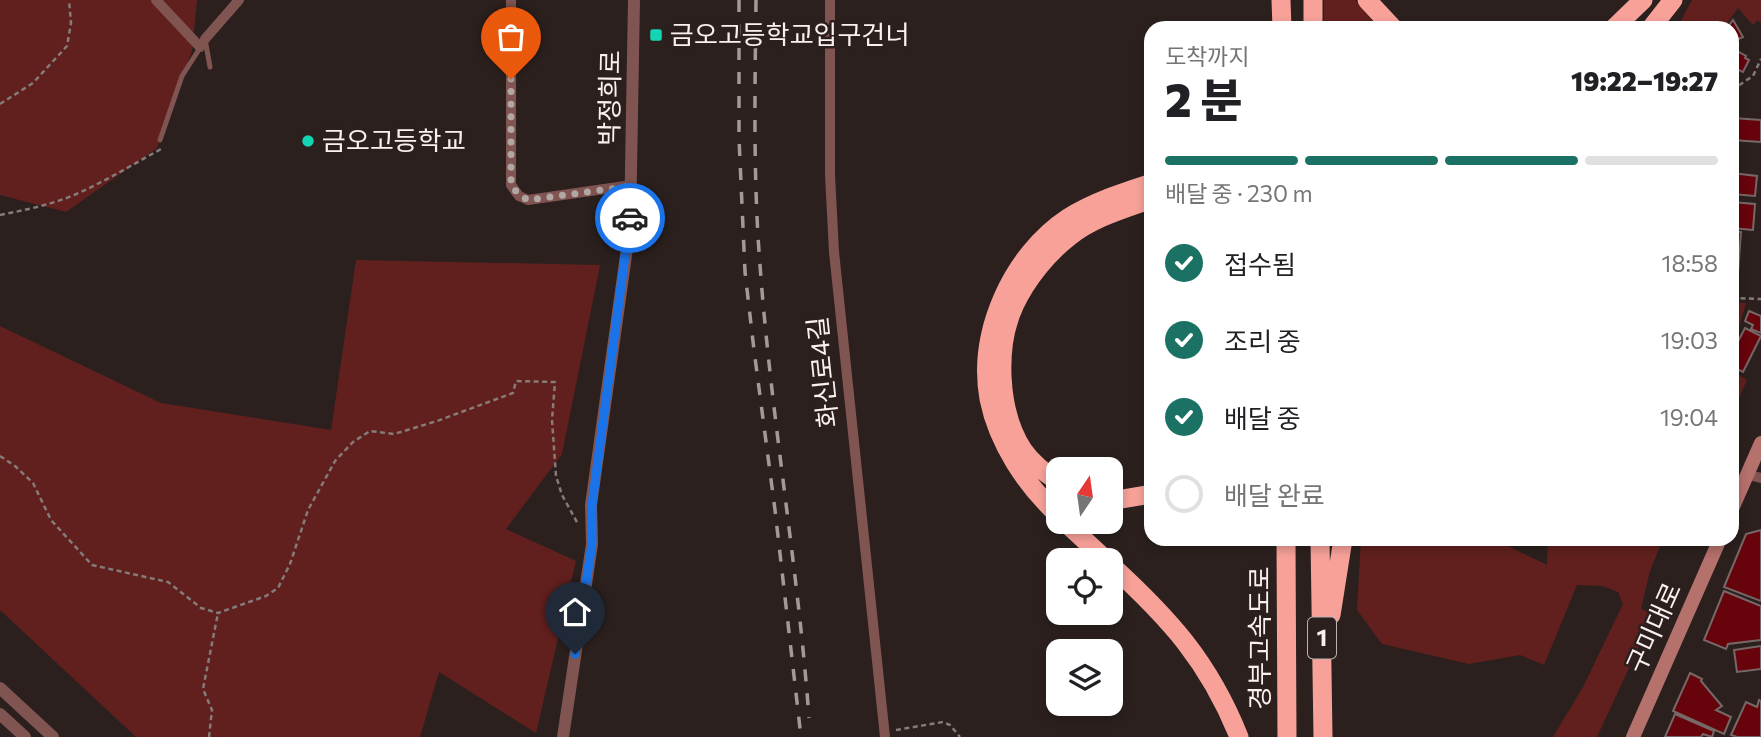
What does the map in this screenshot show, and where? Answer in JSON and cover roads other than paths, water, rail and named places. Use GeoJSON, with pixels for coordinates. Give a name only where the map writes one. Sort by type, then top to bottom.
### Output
{"type":"FeatureCollection","features":[{"type":"Feature","properties":{"kind":"highway"},"geometry":{"type":"LineString","coordinates":[[1281,0],[1282,21]]}},
{"type":"Feature","properties":{"kind":"highway"},"geometry":{"type":"LineString","coordinates":[[1313,0],[1313,21]]}},
{"type":"Feature","properties":{"kind":"highway"},"geometry":{"type":"LineString","coordinates":[[1367,0],[1386,21]]}},
{"type":"Feature","properties":{"kind":"highway"},"geometry":{"type":"LineString","coordinates":[[1621,21],[1643,0]]}},
{"type":"Feature","properties":{"kind":"highway"},"geometry":{"type":"LineString","coordinates":[[1643,21],[1658,0]]}},
{"type":"Feature","properties":{"kind":"highway"},"geometry":{"type":"LineString","coordinates":[[1656,21],[1673,0]]}},
{"type":"Feature","properties":{"kind":"highway"},"geometry":{"type":"LineString","coordinates":[[1672,21],[1682,0]]}},
{"type":"Feature","properties":{"kind":"highway"},"geometry":{"type":"LineString","coordinates":[[1046,503],[1031,488],[1005,444],[989,398],[989,348],[993,325],[1010,283],[1034,249],[1052,231],[1087,208],[1144,186]]}},
{"type":"Feature","properties":{"kind":"highway"},"geometry":{"type":"LineString","coordinates":[[1046,472],[1024,450],[1006,407],[1002,356],[1014,306],[1034,273],[1068,237],[1081,228],[1144,202]]}},
{"type":"Feature","properties":{"kind":"highway"},"geometry":{"type":"LineString","coordinates":[[1124,498],[1144,496]]}},
{"type":"Feature","properties":{"kind":"highway"},"geometry":{"type":"LineString","coordinates":[[1078,534],[1093,548]]}},
{"type":"Feature","properties":{"kind":"highway","name":"경부고속도로"},"geometry":{"type":"LineString","coordinates":[[1286,546],[1287,737]]}},
{"type":"Feature","properties":{"kind":"highway","name":"1"},"geometry":{"type":"LineString","coordinates":[[1320,546],[1323,737]]}},
{"type":"Feature","properties":{"kind":"highway"},"geometry":{"type":"LineString","coordinates":[[1322,671],[1342,546]]}},
{"type":"Feature","properties":{"kind":"highway"},"geometry":{"type":"LineString","coordinates":[[1123,576],[1152,603],[1190,646],[1213,682],[1239,737]]}},
{"type":"Feature","properties":{"kind":"main road"},"geometry":{"type":"LineString","coordinates":[[1739,498],[1754,476],[1761,443]]}},
{"type":"Feature","properties":{"kind":"main road","name":"구미대로"},"geometry":{"type":"LineString","coordinates":[[1633,737],[1717,546]]}},
{"type":"Feature","properties":{"kind":"street"},"geometry":{"type":"LineString","coordinates":[[156,0],[203,43],[239,0]]}},
{"type":"Feature","properties":{"kind":"street"},"geometry":{"type":"LineString","coordinates":[[511,0],[511,185],[519,195],[528,200],[632,186]]}},
{"type":"Feature","properties":{"kind":"street","name":"박정희로"},"geometry":{"type":"LineString","coordinates":[[563,737],[592,544],[592,505],[630,227],[634,0]]}},
{"type":"Feature","properties":{"kind":"street","name":"화신로4길"},"geometry":{"type":"LineString","coordinates":[[830,0],[830,175],[834,252],[885,734]]}},
{"type":"Feature","properties":{"kind":"street"},"geometry":{"type":"LineString","coordinates":[[0,688],[53,737]]}},
{"type":"Feature","properties":{"kind":"street"},"geometry":{"type":"LineString","coordinates":[[0,714],[25,737]]}},
{"type":"Feature","properties":{"kind":"lane"},"geometry":{"type":"LineString","coordinates":[[203,43],[209,67]]}},
{"type":"Feature","properties":{"kind":"lane"},"geometry":{"type":"LineString","coordinates":[[160,140],[183,76],[203,43]]}},
{"type":"Feature","properties":{"kind":"railway"},"geometry":{"type":"LineString","coordinates":[[739,0],[739,138],[745,272],[801,737]]}},
{"type":"Feature","properties":{"kind":"railway"},"geometry":{"type":"LineString","coordinates":[[756,0],[755,166],[760,265],[809,718]]}},
{"type":"Feature","properties":{"kind":"place","name":"금오고등학교입구건너"},"geometry":{"type":"Point","coordinates":[656,35]}},
{"type":"Feature","properties":{"kind":"place","name":"금오고등학교"},"geometry":{"type":"Point","coordinates":[308,141]}}]}
